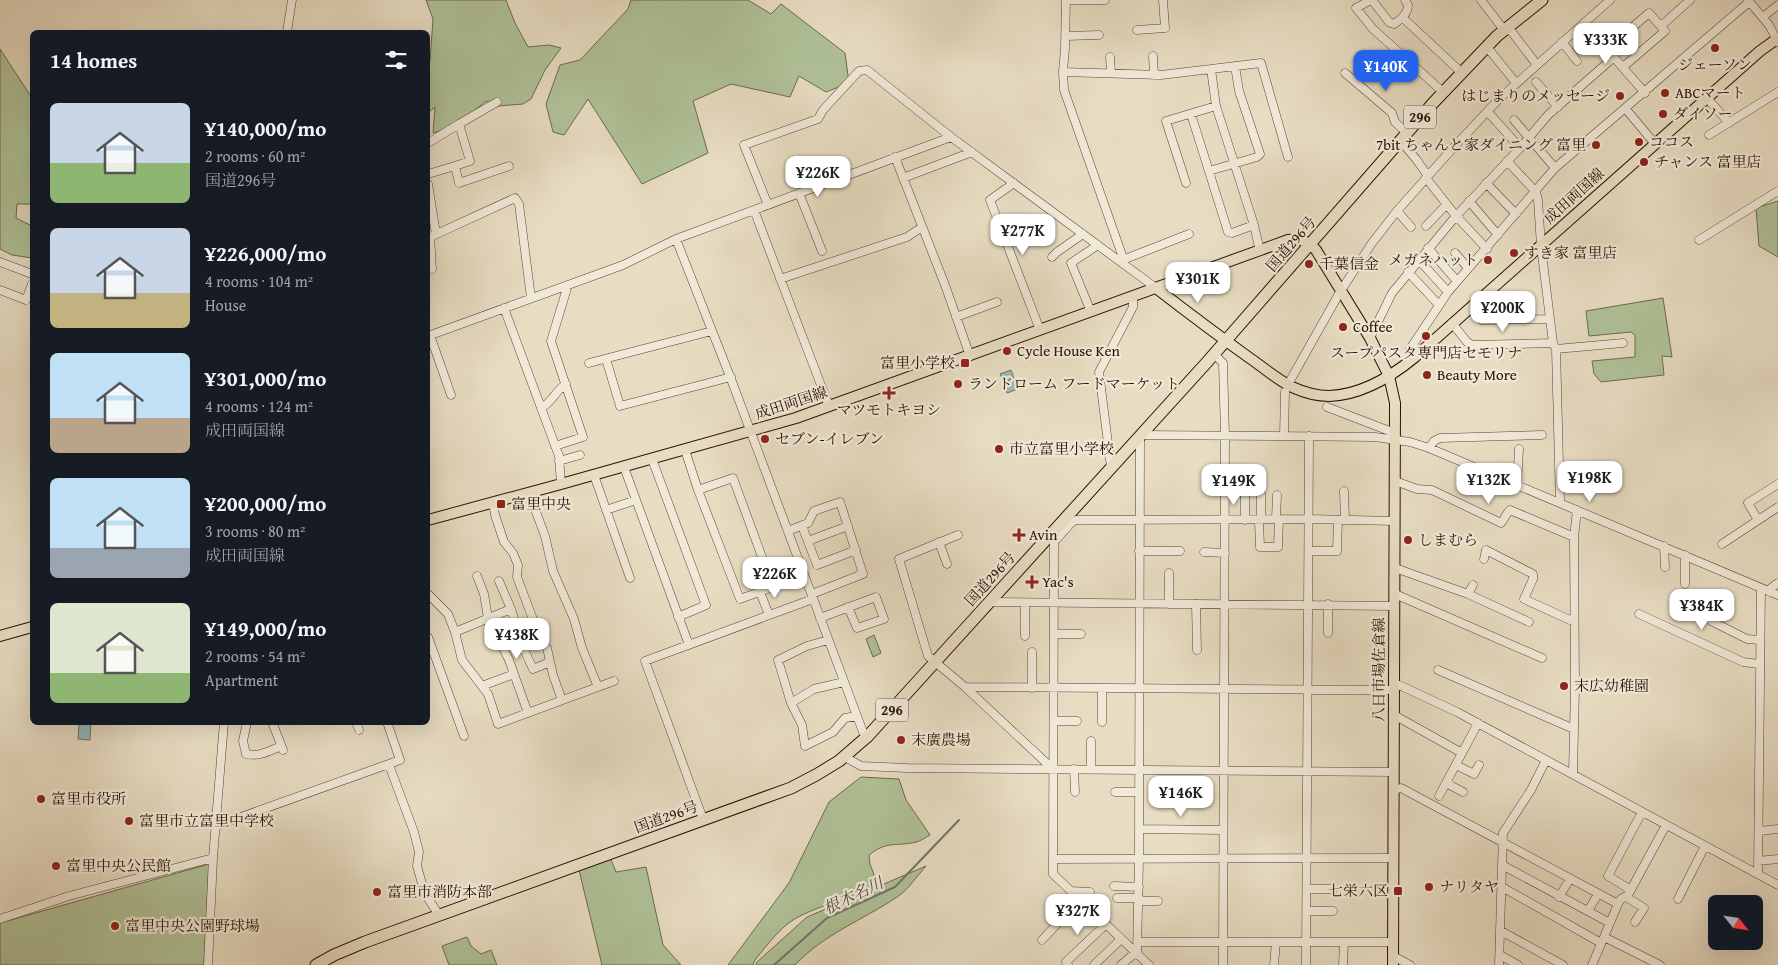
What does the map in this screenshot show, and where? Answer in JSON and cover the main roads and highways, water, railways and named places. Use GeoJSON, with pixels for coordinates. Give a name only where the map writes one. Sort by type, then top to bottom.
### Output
{"type":"FeatureCollection","features":[{"type":"Feature","properties":{"kind":"highway","name":"国道296号"},"geometry":{"type":"LineString","coordinates":[[323,963],[365,942],[791,788],[816,776],[845,757],[868,736],[936,663],[989,602],[1058,531],[1111,467],[1226,341],[1443,92],[1506,29],[1542,0]]}},
{"type":"Feature","properties":{"kind":"main road","name":"成田両国線"},"geometry":{"type":"LineString","coordinates":[[1156,288],[1226,341],[1292,387],[1328,396],[1363,389],[1389,376],[1415,357],[1756,54],[1778,40]]}},
{"type":"Feature","properties":{"kind":"main road","name":"成田両国線"},"geometry":{"type":"LineString","coordinates":[[430,519],[796,418],[1297,238],[1310,245]]}},
{"type":"Feature","properties":{"kind":"main road"},"geometry":{"type":"LineString","coordinates":[[1310,245],[1321,258],[1340,292],[1370,338],[1389,376]]}},
{"type":"Feature","properties":{"kind":"main road","name":"八日市場佐倉線"},"geometry":{"type":"LineString","coordinates":[[1389,376],[1395,403],[1393,961]]}},
{"type":"Feature","properties":{"kind":"main road"},"geometry":{"type":"LineString","coordinates":[[0,636],[30,628]]}},
{"type":"Feature","properties":{"kind":"water"},"geometry":{"type":"Polygon","coordinates":[[[1011,370],[1018,389],[1007,393],[1000,374],[1011,370]]]}},
{"type":"Feature","properties":{"kind":"water"},"geometry":{"type":"Polygon","coordinates":[[[79,725],[91,725],[90,740],[78,739],[79,725]]]}},
{"type":"Feature","properties":{"kind":"waterway","name":"根木名川"},"geometry":{"type":"LineString","coordinates":[[774,965],[827,918],[895,887],[959,820]]}},
{"type":"Feature","properties":{"kind":"place","name":"ジェーソン"},"geometry":{"type":"Point","coordinates":[1715,48]}},
{"type":"Feature","properties":{"kind":"place","name":"ABCマート"},"geometry":{"type":"Point","coordinates":[1665,93]}},
{"type":"Feature","properties":{"kind":"place","name":"はじまりのメッセージ"},"geometry":{"type":"Point","coordinates":[1620,96]}},
{"type":"Feature","properties":{"kind":"place","name":"ダイソー"},"geometry":{"type":"Point","coordinates":[1663,114]}},
{"type":"Feature","properties":{"kind":"place","name":"ココス"},"geometry":{"type":"Point","coordinates":[1639,142]}},
{"type":"Feature","properties":{"kind":"place","name":"7bit ちゃんと家ダイニング 富里"},"geometry":{"type":"Point","coordinates":[1596,145]}},
{"type":"Feature","properties":{"kind":"place","name":"チャンス 富里店"},"geometry":{"type":"Point","coordinates":[1644,162]}},
{"type":"Feature","properties":{"kind":"place","name":"すき家 富里店"},"geometry":{"type":"Point","coordinates":[1514,253]}},
{"type":"Feature","properties":{"kind":"place","name":"メガネハット"},"geometry":{"type":"Point","coordinates":[1488,260]}},
{"type":"Feature","properties":{"kind":"place","name":"千葉信金"},"geometry":{"type":"Point","coordinates":[1309,264]}},
{"type":"Feature","properties":{"kind":"place","name":"Coffee"},"geometry":{"type":"Point","coordinates":[1343,327]}},
{"type":"Feature","properties":{"kind":"place","name":"スープパスタ専門店セモリナ"},"geometry":{"type":"Point","coordinates":[1426,336]}},
{"type":"Feature","properties":{"kind":"place","name":"Cycle House Ken"},"geometry":{"type":"Point","coordinates":[1007,351]}},
{"type":"Feature","properties":{"kind":"place","name":"富里小学校"},"geometry":{"type":"Point","coordinates":[965,363]}},
{"type":"Feature","properties":{"kind":"place","name":"Beauty More"},"geometry":{"type":"Point","coordinates":[1427,375]}},
{"type":"Feature","properties":{"kind":"place","name":"ランドローム フードマーケット"},"geometry":{"type":"Point","coordinates":[958,384]}},
{"type":"Feature","properties":{"kind":"place","name":"マツモトキヨシ"},"geometry":{"type":"Point","coordinates":[889,393]}},
{"type":"Feature","properties":{"kind":"place","name":"セブン-イレブン"},"geometry":{"type":"Point","coordinates":[765,439]}},
{"type":"Feature","properties":{"kind":"place","name":"市立富里小学校"},"geometry":{"type":"Point","coordinates":[999,449]}},
{"type":"Feature","properties":{"kind":"place","name":"富里中央"},"geometry":{"type":"Point","coordinates":[501,504]}},
{"type":"Feature","properties":{"kind":"place","name":"Avin"},"geometry":{"type":"Point","coordinates":[1019,535]}},
{"type":"Feature","properties":{"kind":"place","name":"しまむら"},"geometry":{"type":"Point","coordinates":[1408,540]}},
{"type":"Feature","properties":{"kind":"place","name":"Yac's"},"geometry":{"type":"Point","coordinates":[1032,582]}},
{"type":"Feature","properties":{"kind":"place","name":"末広幼稚園"},"geometry":{"type":"Point","coordinates":[1564,686]}},
{"type":"Feature","properties":{"kind":"place","name":"末廣農場"},"geometry":{"type":"Point","coordinates":[901,740]}},
{"type":"Feature","properties":{"kind":"place","name":"富里市役所"},"geometry":{"type":"Point","coordinates":[41,799]}},
{"type":"Feature","properties":{"kind":"place","name":"富里市立富里中学校"},"geometry":{"type":"Point","coordinates":[129,821]}},
{"type":"Feature","properties":{"kind":"place","name":"富里中央公民館"},"geometry":{"type":"Point","coordinates":[56,866]}},
{"type":"Feature","properties":{"kind":"place","name":"ナリタヤ"},"geometry":{"type":"Point","coordinates":[1429,887]}},
{"type":"Feature","properties":{"kind":"place","name":"七栄六区"},"geometry":{"type":"Point","coordinates":[1398,891]}},
{"type":"Feature","properties":{"kind":"place","name":"富里市消防本部"},"geometry":{"type":"Point","coordinates":[377,892]}},
{"type":"Feature","properties":{"kind":"place","name":"富里中央公園野球場"},"geometry":{"type":"Point","coordinates":[115,926]}}]}
